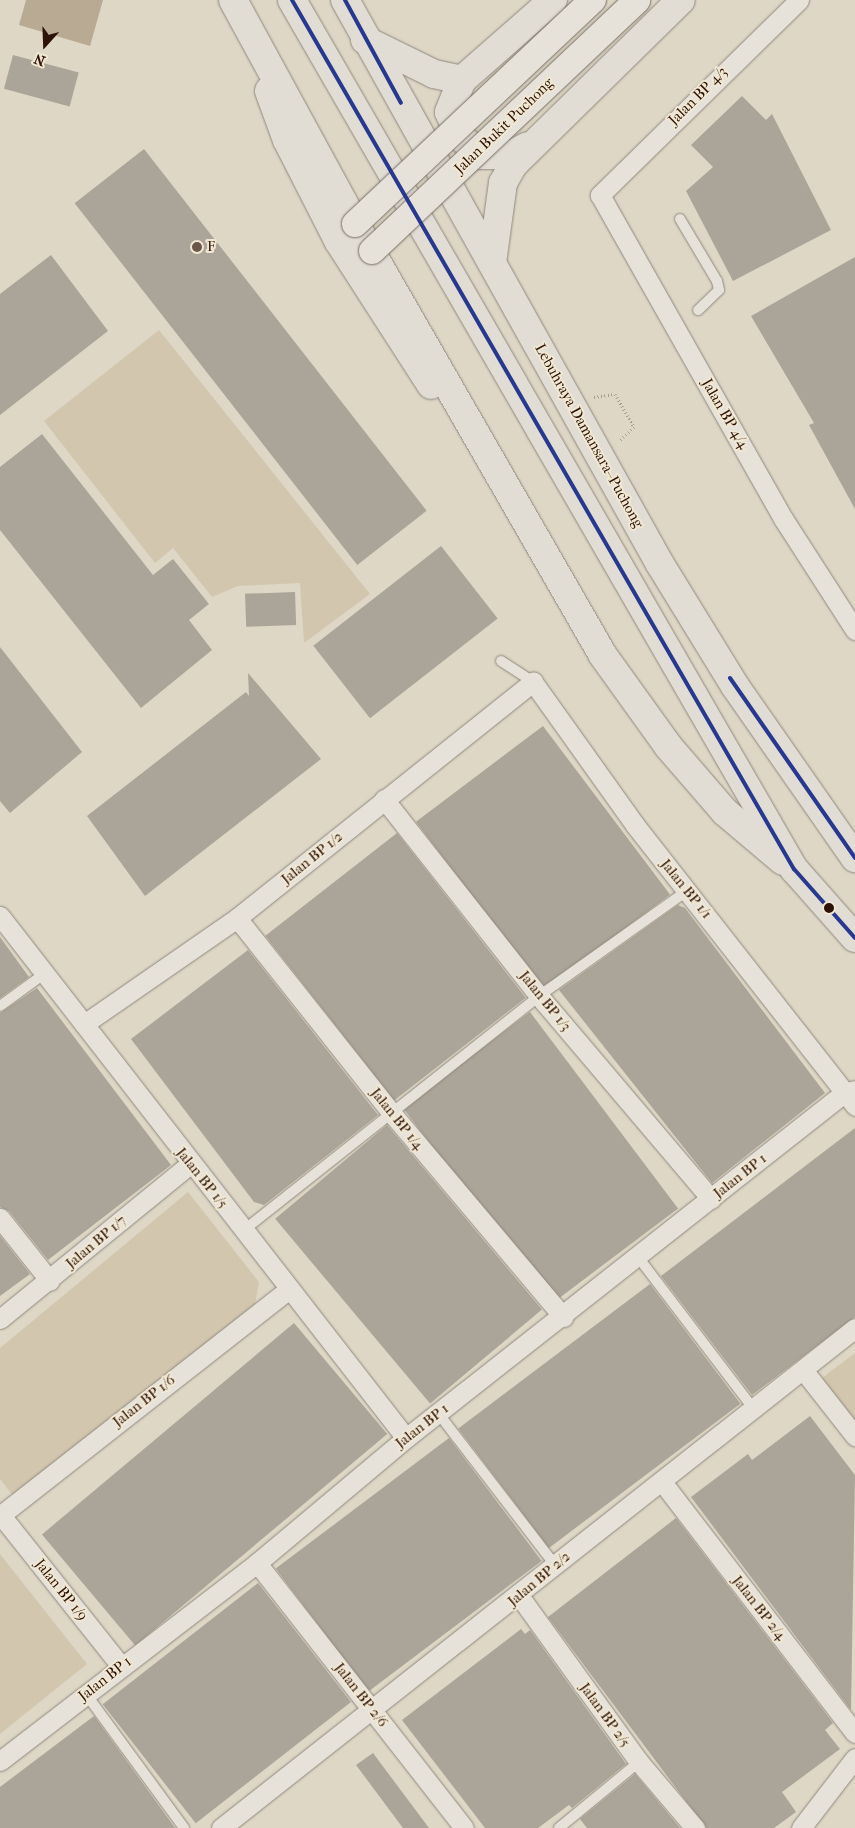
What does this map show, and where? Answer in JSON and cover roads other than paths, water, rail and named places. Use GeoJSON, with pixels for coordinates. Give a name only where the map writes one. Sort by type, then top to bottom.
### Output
{"type":"FeatureCollection","features":[{"type":"Feature","properties":{"kind":"highway"},"geometry":{"type":"LineString","coordinates":[[292,0],[794,870]]}},
{"type":"Feature","properties":{"kind":"highway","name":"Lebuhraya Damansara–Puchong"},"geometry":{"type":"LineString","coordinates":[[345,0],[365,40],[601,458],[735,686],[855,858]]}},
{"type":"Feature","properties":{"kind":"highway"},"geometry":{"type":"LineString","coordinates":[[528,146],[495,158],[470,147],[452,124],[449,112],[462,80],[553,0]]}},
{"type":"Feature","properties":{"kind":"highway"},"geometry":{"type":"LineString","coordinates":[[492,263],[503,183],[528,146],[681,0]]}},
{"type":"Feature","properties":{"kind":"highway"},"geometry":{"type":"LineString","coordinates":[[238,10],[287,140],[339,242],[546,553]]}},
{"type":"Feature","properties":{"kind":"highway"},"geometry":{"type":"LineString","coordinates":[[238,10],[355,224],[546,553],[602,654],[638,710],[725,812],[794,870],[855,938]]}},
{"type":"Feature","properties":{"kind":"highway"},"geometry":{"type":"LineString","coordinates":[[365,40],[434,74],[462,80]]}},
{"type":"Feature","properties":{"kind":"main road","name":"Jalan Bukit Puchong"},"geometry":{"type":"LineString","coordinates":[[355,224],[593,0]]}},
{"type":"Feature","properties":{"kind":"main road","name":"Jalan Bukit Puchong"},"geometry":{"type":"LineString","coordinates":[[372,251],[636,0]]}},
{"type":"Feature","properties":{"kind":"street","name":"Jalan BP 4/3"},"geometry":{"type":"LineString","coordinates":[[600,195],[799,0]]}},
{"type":"Feature","properties":{"kind":"street","name":"Jalan BP 4/4"},"geometry":{"type":"LineString","coordinates":[[600,195],[784,520],[855,630]]}},
{"type":"Feature","properties":{"kind":"street","name":"Jalan BP 1/2"},"geometry":{"type":"LineString","coordinates":[[84,1024],[237,918],[533,682]]}},
{"type":"Feature","properties":{"kind":"street","name":"Jalan BP 1/1"},"geometry":{"type":"LineString","coordinates":[[533,682],[635,825],[851,1096]]}},
{"type":"Feature","properties":{"kind":"street","name":"Jalan BP 1/3"},"geometry":{"type":"LineString","coordinates":[[384,799],[539,996],[711,1199]]}},
{"type":"Feature","properties":{"kind":"street","name":"Jalan BP 1/5"},"geometry":{"type":"LineString","coordinates":[[0,916],[190,1164],[244,1230],[406,1438]]}},
{"type":"Feature","properties":{"kind":"street","name":"Jalan BP 1/4"},"geometry":{"type":"LineString","coordinates":[[237,918],[394,1116],[563,1317]]}},
{"type":"Feature","properties":{"kind":"street","name":"Jalan BP 1"},"geometry":{"type":"LineString","coordinates":[[0,1761],[121,1666],[257,1564],[406,1438],[563,1317],[711,1199],[851,1096]]}},
{"type":"Feature","properties":{"kind":"street","name":"Jalan BP 1/7"},"geometry":{"type":"LineString","coordinates":[[0,1319],[50,1281],[190,1164]]}},
{"type":"Feature","properties":{"kind":"street"},"geometry":{"type":"LineString","coordinates":[[0,1218],[50,1281]]}},
{"type":"Feature","properties":{"kind":"street","name":"Jalan BP 1/6"},"geometry":{"type":"LineString","coordinates":[[0,1515],[289,1289]]}},
{"type":"Feature","properties":{"kind":"street","name":"Jalan BP 2/2"},"geometry":{"type":"LineString","coordinates":[[221,1828],[372,1709],[520,1597],[555,1564],[663,1484],[855,1328]]}},
{"type":"Feature","properties":{"kind":"street"},"geometry":{"type":"LineString","coordinates":[[804,1371],[855,1436]]}},
{"type":"Feature","properties":{"kind":"street","name":"Jalan BP 2/4"},"geometry":{"type":"LineString","coordinates":[[663,1484],[855,1733]]}},
{"type":"Feature","properties":{"kind":"street","name":"Jalan BP 1/9"},"geometry":{"type":"LineString","coordinates":[[0,1515],[121,1666]]}},
{"type":"Feature","properties":{"kind":"street","name":"Jalan BP 2/6"},"geometry":{"type":"LineString","coordinates":[[257,1564],[464,1828]]}},
{"type":"Feature","properties":{"kind":"street","name":"Jalan BP 2/5"},"geometry":{"type":"LineString","coordinates":[[520,1597],[639,1762],[695,1828]]}},
{"type":"Feature","properties":{"kind":"street"},"geometry":{"type":"LineString","coordinates":[[800,1828],[855,1758]]}},
{"type":"Feature","properties":{"kind":"lane"},"geometry":{"type":"LineString","coordinates":[[680,219],[717,281],[719,290],[698,310]]}},
{"type":"Feature","properties":{"kind":"lane"},"geometry":{"type":"LineString","coordinates":[[501,661],[533,682]]}},
{"type":"Feature","properties":{"kind":"lane"},"geometry":{"type":"LineString","coordinates":[[244,1230],[394,1116],[539,996],[688,890]]}},
{"type":"Feature","properties":{"kind":"lane"},"geometry":{"type":"LineString","coordinates":[[0,1006],[44,974]]}},
{"type":"Feature","properties":{"kind":"lane"},"geometry":{"type":"LineString","coordinates":[[638,1257],[754,1409]]}},
{"type":"Feature","properties":{"kind":"lane"},"geometry":{"type":"LineString","coordinates":[[438,1413],[555,1564]]}},
{"type":"Feature","properties":{"kind":"lane"},"geometry":{"type":"LineString","coordinates":[[86,1694],[184,1828]]}},
{"type":"Feature","properties":{"kind":"lane"},"geometry":{"type":"LineString","coordinates":[[559,1828],[639,1762]]}},
{"type":"Feature","properties":{"kind":"place","name":"F"},"geometry":{"type":"Point","coordinates":[197,247]}}]}
